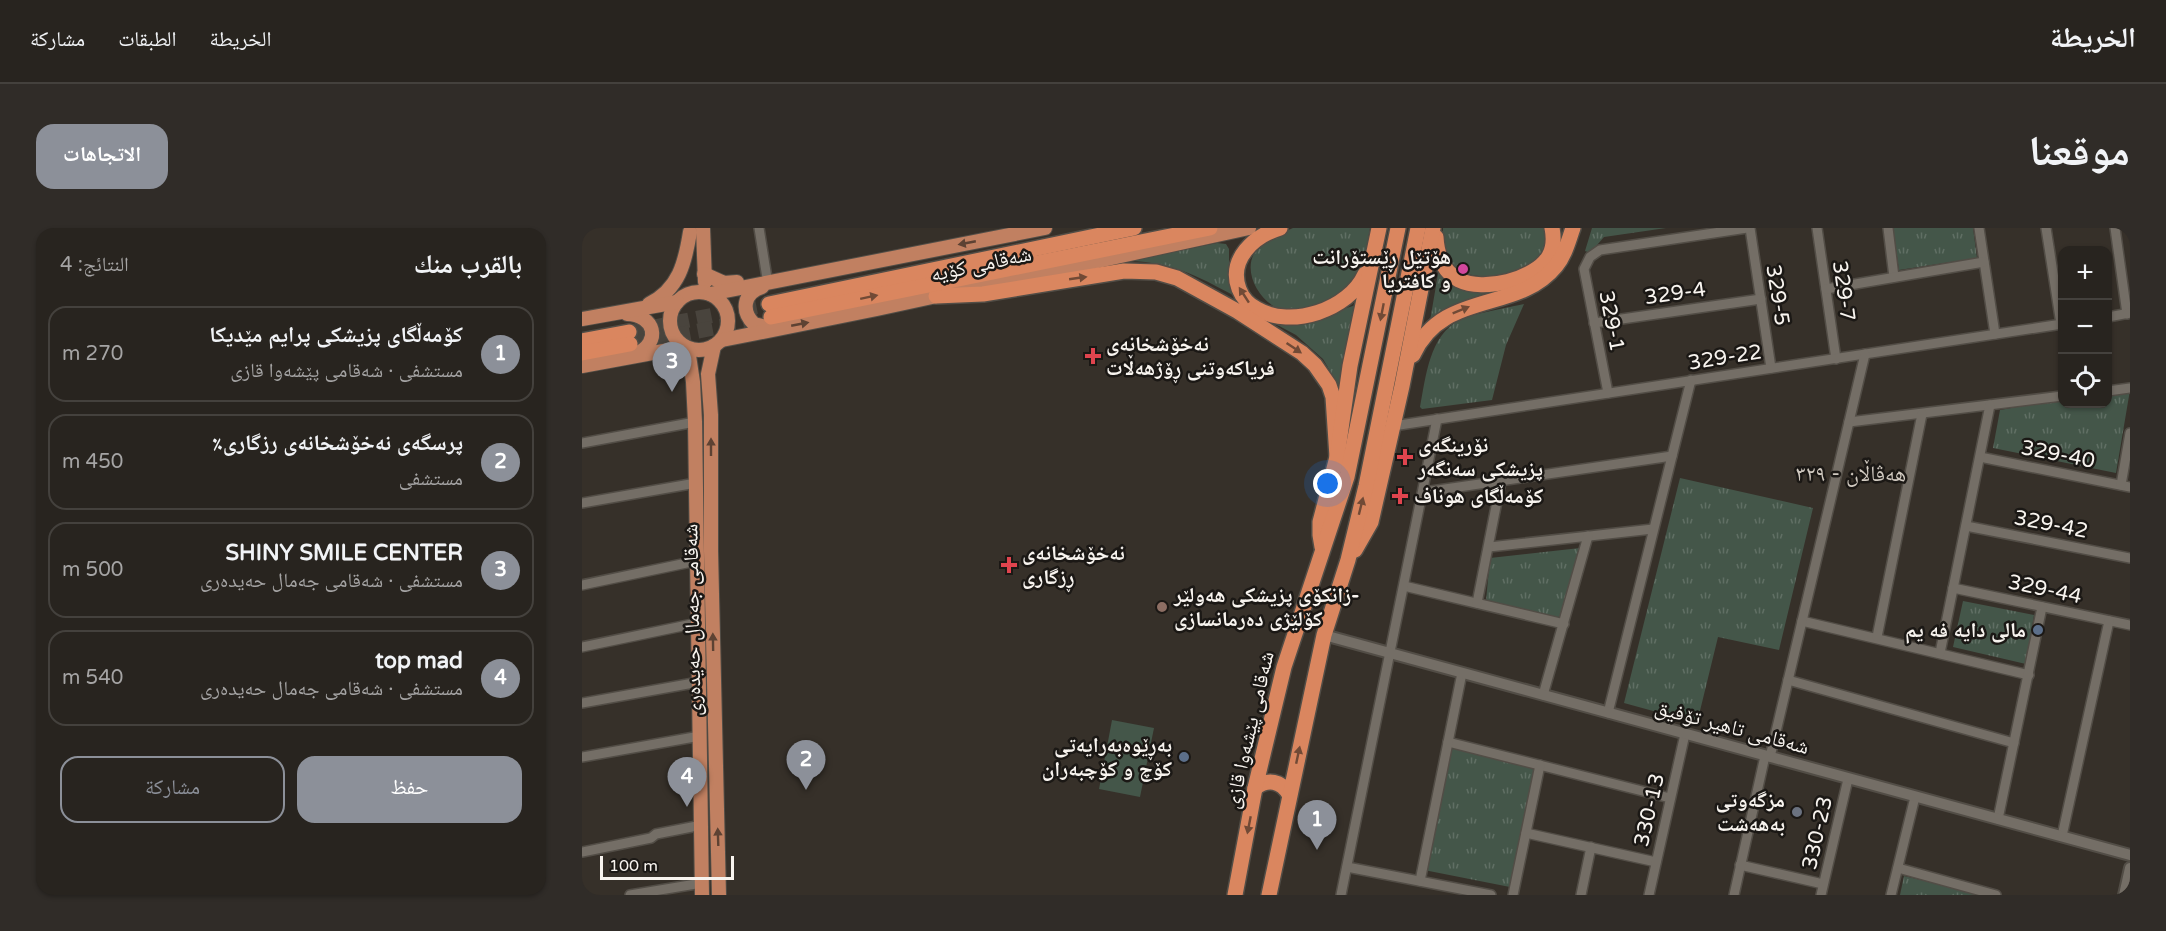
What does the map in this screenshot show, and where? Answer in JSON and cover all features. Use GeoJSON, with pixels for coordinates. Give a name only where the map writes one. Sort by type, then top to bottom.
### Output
{"type":"FeatureCollection","features":[{"type":"Feature","properties":{"kind":"highway","name":"شەقامی کۆیە"},"geometry":{"type":"LineString","coordinates":[[771,317],[1134,228]]}},
{"type":"Feature","properties":{"kind":"highway","name":"شەقامی کۆیە"},"geometry":{"type":"LineString","coordinates":[[771,317],[1210,228]]}},
{"type":"Feature","properties":{"kind":"highway"},"geometry":{"type":"LineString","coordinates":[[1280,228],[1256,239],[1247,248],[1237,265],[1236,280],[1241,294],[1251,305],[1262,312],[1280,316],[1299,316],[1333,307],[1359,286],[1373,258]]}},
{"type":"Feature","properties":{"kind":"highway"},"geometry":{"type":"LineString","coordinates":[[1434,228],[1438,256],[1447,270],[1459,280],[1470,284],[1491,284],[1521,277],[1541,266],[1552,249],[1552,228]]}},
{"type":"Feature","properties":{"kind":"highway"},"geometry":{"type":"LineString","coordinates":[[1348,560],[1371,522],[1402,386],[1434,228]]}},
{"type":"Feature","properties":{"kind":"highway"},"geometry":{"type":"LineString","coordinates":[[1402,386],[1417,346],[1429,331],[1455,312],[1518,291],[1545,276],[1563,256],[1573,228]]}},
{"type":"Feature","properties":{"kind":"highway"},"geometry":{"type":"LineString","coordinates":[[1323,550],[1320,522],[1337,457],[1350,366],[1378,230]]}},
{"type":"Feature","properties":{"kind":"highway","name":"شەقامی پێشەوا قازی"},"geometry":{"type":"LineString","coordinates":[[1235,895],[1255,788],[1284,667],[1347,477],[1397,231]]}},
{"type":"Feature","properties":{"kind":"highway"},"geometry":{"type":"LineString","coordinates":[[1269,895],[1324,635],[1348,560],[1366,486],[1417,232]]}},
{"type":"Feature","properties":{"kind":"highway"},"geometry":{"type":"LineString","coordinates":[[936,296],[983,294],[1124,271],[1156,272],[1177,278],[1237,311],[1302,353],[1315,366],[1329,385],[1333,397],[1337,457]]}},
{"type":"Feature","properties":{"kind":"highway"},"geometry":{"type":"LineString","coordinates":[[582,341],[630,338],[582,353]]}},
{"type":"Feature","properties":{"kind":"highway"},"geometry":{"type":"LineString","coordinates":[[1255,788],[1267,782],[1274,782],[1286,788],[1289,794]]}},
{"type":"Feature","properties":{"kind":"main road","name":"شەقامی کۆیە"},"geometry":{"type":"LineString","coordinates":[[582,319],[642,308],[697,292],[708,293],[1020,230],[1045,228]]}},
{"type":"Feature","properties":{"kind":"main road","name":"شەقامی کۆیە"},"geometry":{"type":"LineString","coordinates":[[582,366],[687,348],[702,350],[744,334],[771,317],[936,296],[1249,228]]}},
{"type":"Feature","properties":{"kind":"main road"},"geometry":{"type":"LineString","coordinates":[[694,229],[708,293],[722,303],[728,316],[727,331],[718,343]]}},
{"type":"Feature","properties":{"kind":"main road"},"geometry":{"type":"LineString","coordinates":[[687,348],[674,337],[670,327],[671,311],[681,298],[689,272],[694,229]]}},
{"type":"Feature","properties":{"kind":"main road"},"geometry":{"type":"LineString","coordinates":[[642,308],[665,294],[678,278],[694,229]]}},
{"type":"Feature","properties":{"kind":"main road"},"geometry":{"type":"LineString","coordinates":[[704,274],[724,283],[772,279]]}},
{"type":"Feature","properties":{"kind":"main road"},"geometry":{"type":"LineString","coordinates":[[771,317],[761,327],[749,318],[745,306],[747,298],[754,290],[772,279]]}},
{"type":"Feature","properties":{"kind":"main road"},"geometry":{"type":"LineString","coordinates":[[610,314],[636,314],[644,318],[651,328],[652,336],[649,346],[645,350],[622,358]]}},
{"type":"Feature","properties":{"kind":"main road"},"geometry":{"type":"LineString","coordinates":[[711,415],[719,356],[727,345],[744,334]]}},
{"type":"Feature","properties":{"kind":"main road","name":"شەقامی جەمال حەیدەری"},"geometry":{"type":"LineString","coordinates":[[718,343],[708,374],[711,415],[713,667],[719,895]]}},
{"type":"Feature","properties":{"kind":"main road","name":"شەقامی جەمال حەیدەری"},"geometry":{"type":"LineString","coordinates":[[687,348],[695,422],[702,889]]}},
{"type":"Feature","properties":{"kind":"main road"},"geometry":{"type":"LineString","coordinates":[[622,358],[663,355],[677,358],[684,365],[693,397]]}},
{"type":"Feature","properties":{"kind":"main road"},"geometry":{"type":"LineString","coordinates":[[698,675],[713,667]]}},
{"type":"Feature","properties":{"kind":"street"},"geometry":{"type":"LineString","coordinates":[[759,228],[772,279]]}},
{"type":"Feature","properties":{"kind":"street","name":"329-1"},"geometry":{"type":"LineString","coordinates":[[1608,393],[1584,269],[1590,257],[1600,250],[1749,228]]}},
{"type":"Feature","properties":{"kind":"street","name":"329-5"},"geometry":{"type":"LineString","coordinates":[[1749,228],[1772,368]]}},
{"type":"Feature","properties":{"kind":"street","name":"329-7"},"geometry":{"type":"LineString","coordinates":[[1816,228],[1836,358]]}},
{"type":"Feature","properties":{"kind":"street"},"geometry":{"type":"LineString","coordinates":[[1888,228],[1894,278]]}},
{"type":"Feature","properties":{"kind":"street"},"geometry":{"type":"LineString","coordinates":[[1979,228],[1995,334]]}},
{"type":"Feature","properties":{"kind":"street"},"geometry":{"type":"LineString","coordinates":[[2046,228],[2058,300]]}},
{"type":"Feature","properties":{"kind":"street"},"geometry":{"type":"LineString","coordinates":[[2112,316],[2129,314],[2115,228]]}},
{"type":"Feature","properties":{"kind":"street"},"geometry":{"type":"LineString","coordinates":[[1826,289],[1984,262]]}},
{"type":"Feature","properties":{"kind":"street","name":"329-4"},"geometry":{"type":"LineString","coordinates":[[1594,323],[1761,299]]}},
{"type":"Feature","properties":{"kind":"street","name":"329-22"},"geometry":{"type":"LineString","coordinates":[[1393,426],[2058,325]]}},
{"type":"Feature","properties":{"kind":"street"},"geometry":{"type":"LineString","coordinates":[[1734,895],[1788,680],[1865,354]]}},
{"type":"Feature","properties":{"kind":"street"},"geometry":{"type":"LineString","coordinates":[[1608,713],[1691,380]]}},
{"type":"Feature","properties":{"kind":"street"},"geometry":{"type":"LineString","coordinates":[[2112,390],[2130,388]]}},
{"type":"Feature","properties":{"kind":"street"},"geometry":{"type":"LineString","coordinates":[[1849,422],[2058,396]]}},
{"type":"Feature","properties":{"kind":"street"},"geometry":{"type":"LineString","coordinates":[[1940,653],[1990,405]]}},
{"type":"Feature","properties":{"kind":"street"},"geometry":{"type":"LineString","coordinates":[[1877,637],[1922,414]]}},
{"type":"Feature","properties":{"kind":"street"},"geometry":{"type":"LineString","coordinates":[[1341,895],[1437,419]]}},
{"type":"Feature","properties":{"kind":"street"},"geometry":{"type":"LineString","coordinates":[[582,443],[695,422]]}},
{"type":"Feature","properties":{"kind":"street"},"geometry":{"type":"LineString","coordinates":[[2125,486],[2130,433]]}},
{"type":"Feature","properties":{"kind":"street"},"geometry":{"type":"LineString","coordinates":[[1424,492],[1672,456]]}},
{"type":"Feature","properties":{"kind":"street","name":"329-40"},"geometry":{"type":"LineString","coordinates":[[1980,457],[2125,486]]}},
{"type":"Feature","properties":{"kind":"street"},"geometry":{"type":"LineString","coordinates":[[1477,603],[1501,481]]}},
{"type":"Feature","properties":{"kind":"street"},"geometry":{"type":"LineString","coordinates":[[582,503],[696,483]]}},
{"type":"Feature","properties":{"kind":"street","name":"329-42"},"geometry":{"type":"LineString","coordinates":[[1966,526],[2130,558]]}},
{"type":"Feature","properties":{"kind":"street"},"geometry":{"type":"LineString","coordinates":[[1489,547],[1653,529]]}},
{"type":"Feature","properties":{"kind":"street"},"geometry":{"type":"LineString","coordinates":[[1543,695],[1588,536]]}},
{"type":"Feature","properties":{"kind":"street"},"geometry":{"type":"LineString","coordinates":[[582,585],[696,561]]}},
{"type":"Feature","properties":{"kind":"street"},"geometry":{"type":"LineString","coordinates":[[1404,586],[1564,624]]}},
{"type":"Feature","properties":{"kind":"street","name":"329-44"},"geometry":{"type":"LineString","coordinates":[[1953,588],[2130,625]]}},
{"type":"Feature","properties":{"kind":"street"},"geometry":{"type":"LineString","coordinates":[[1998,819],[2042,607]]}},
{"type":"Feature","properties":{"kind":"street"},"geometry":{"type":"LineString","coordinates":[[1802,621],[2029,675]]}},
{"type":"Feature","properties":{"kind":"street"},"geometry":{"type":"LineString","coordinates":[[2062,836],[2109,621]]}},
{"type":"Feature","properties":{"kind":"street"},"geometry":{"type":"LineString","coordinates":[[582,646],[698,623]]}},
{"type":"Feature","properties":{"kind":"street","name":"شەقامی تاهیر تۆفیق"},"geometry":{"type":"LineString","coordinates":[[1324,635],[2130,855]]}},
{"type":"Feature","properties":{"kind":"street"},"geometry":{"type":"LineString","coordinates":[[1420,881],[1461,673]]}},
{"type":"Feature","properties":{"kind":"street"},"geometry":{"type":"LineString","coordinates":[[582,703],[698,675]]}},
{"type":"Feature","properties":{"kind":"street"},"geometry":{"type":"LineString","coordinates":[[1788,680],[2014,743]]}},
{"type":"Feature","properties":{"kind":"street","name":"330-13"},"geometry":{"type":"LineString","coordinates":[[1649,895],[1685,734]]}},
{"type":"Feature","properties":{"kind":"street"},"geometry":{"type":"LineString","coordinates":[[582,757],[700,736]]}},
{"type":"Feature","properties":{"kind":"street"},"geometry":{"type":"LineString","coordinates":[[1448,742],[1670,798]]}},
{"type":"Feature","properties":{"kind":"street"},"geometry":{"type":"LineString","coordinates":[[1513,895],[1540,765]]}},
{"type":"Feature","properties":{"kind":"street","name":"330-23"},"geometry":{"type":"LineString","coordinates":[[1821,895],[1848,778]]}},
{"type":"Feature","properties":{"kind":"street"},"geometry":{"type":"LineString","coordinates":[[1892,895],[1915,797]]}},
{"type":"Feature","properties":{"kind":"street"},"geometry":{"type":"LineString","coordinates":[[582,850],[651,838],[656,834],[702,825]]}},
{"type":"Feature","properties":{"kind":"street"},"geometry":{"type":"LineString","coordinates":[[1526,833],[1656,862]]}},
{"type":"Feature","properties":{"kind":"street"},"geometry":{"type":"LineString","coordinates":[[1581,895],[1591,847]]}},
{"type":"Feature","properties":{"kind":"street"},"geometry":{"type":"LineString","coordinates":[[1740,865],[1823,884]]}},
{"type":"Feature","properties":{"kind":"street"},"geometry":{"type":"LineString","coordinates":[[1347,867],[1491,895]]}},
{"type":"Feature","properties":{"kind":"street"},"geometry":{"type":"LineString","coordinates":[[1898,868],[1996,895]]}},
{"type":"Feature","properties":{"kind":"street"},"geometry":{"type":"LineString","coordinates":[[2124,895],[2130,868]]}},
{"type":"Feature","properties":{"kind":"street"},"geometry":{"type":"LineString","coordinates":[[630,895],[702,889]]}},
{"type":"Feature","properties":{"kind":"green space"},"geometry":{"type":"Polygon","coordinates":[[[1293,228],[1370,228],[1363,266],[1352,285],[1327,304],[1297,312],[1278,309],[1270,304],[1257,289],[1251,270],[1251,261],[1255,252],[1263,244],[1293,228]]]}},
{"type":"Feature","properties":{"kind":"green space"},"geometry":{"type":"Polygon","coordinates":[[[1443,228],[1545,228],[1546,243],[1539,256],[1527,266],[1510,273],[1475,276],[1459,270],[1448,260],[1444,249],[1443,228]]]}},
{"type":"Feature","properties":{"kind":"green space"},"geometry":{"type":"Polygon","coordinates":[[[1592,228],[1666,228],[1604,237],[1590,253],[1585,251],[1592,228]]]}},
{"type":"Feature","properties":{"kind":"green space"},"geometry":{"type":"Polygon","coordinates":[[[1893,228],[1973,228],[1977,258],[1899,270],[1893,228]]]}},
{"type":"Feature","properties":{"kind":"green space"},"geometry":{"type":"Polygon","coordinates":[[[1217,243],[1226,244],[1229,249],[1229,275],[1242,300],[1175,268],[1129,261],[1217,243]]]}},
{"type":"Feature","properties":{"kind":"green space"},"geometry":{"type":"Polygon","coordinates":[[[1439,268],[1492,291],[1456,304],[1430,321],[1439,268]]]}},
{"type":"Feature","properties":{"kind":"green space"},"geometry":{"type":"Polygon","coordinates":[[[1524,304],[1506,345],[1492,400],[1422,409],[1420,407],[1427,370],[1435,346],[1450,327],[1474,315],[1524,304]]]}},
{"type":"Feature","properties":{"kind":"green space"},"geometry":{"type":"Polygon","coordinates":[[[1356,305],[1340,388],[1323,359],[1296,335],[1268,320],[1312,319],[1356,305]]]}},
{"type":"Feature","properties":{"kind":"green space"},"geometry":{"type":"Polygon","coordinates":[[[2130,390],[2116,473],[1993,448],[2000,410],[2058,400],[2058,408],[2112,408],[2112,392],[2130,390]]]}},
{"type":"Feature","properties":{"kind":"green space"},"geometry":{"type":"Polygon","coordinates":[[[1680,478],[1813,508],[1779,650],[1718,637],[1697,723],[1624,703],[1680,478]]]}},
{"type":"Feature","properties":{"kind":"green space"},"geometry":{"type":"Polygon","coordinates":[[[1580,548],[1561,621],[1486,601],[1490,558],[1580,548]]]}},
{"type":"Feature","properties":{"kind":"green space"},"geometry":{"type":"Polygon","coordinates":[[[1963,601],[2034,615],[2026,664],[1953,647],[1963,601]]]}},
{"type":"Feature","properties":{"kind":"green space"},"geometry":{"type":"Polygon","coordinates":[[[1112,720],[1154,728],[1140,797],[1099,789],[1112,720]]]}},
{"type":"Feature","properties":{"kind":"green space"},"geometry":{"type":"Polygon","coordinates":[[[1450,745],[1535,767],[1510,887],[1424,870],[1450,745]]]}},
{"type":"Feature","properties":{"kind":"green space"},"geometry":{"type":"Polygon","coordinates":[[[1904,876],[1976,893],[1976,895],[1900,895],[1904,876]]]}},
{"type":"Feature","properties":{"kind":"tunnel"},"geometry":{"type":"LineString","coordinates":[[629,332],[769,304]]}},
{"type":"Feature","properties":{"kind":"tunnel"},"geometry":{"type":"LineString","coordinates":[[630,344],[771,317]]}},
{"type":"Feature","properties":{"kind":"place","name":"هۆتێل ڕێستۆرانت و کافتریا"},"geometry":{"type":"Point","coordinates":[1463,269]}},
{"type":"Feature","properties":{"kind":"place","name":"نەخۆشخانەی فریاکەوتنی ڕۆژهەڵات"},"geometry":{"type":"Point","coordinates":[1093,356]}},
{"type":"Feature","properties":{"kind":"place","name":"SHINY SMILE CENTER"},"geometry":{"type":"Point","coordinates":[672,392]}},
{"type":"Feature","properties":{"kind":"place","name":"نۆرینگەی پزیشکی سەنگەر"},"geometry":{"type":"Point","coordinates":[1405,457]}},
{"type":"Feature","properties":{"kind":"place","name":"کۆمەڵگای هوناف"},"geometry":{"type":"Point","coordinates":[1400,496]}},
{"type":"Feature","properties":{"kind":"place","name":"نەخۆشخانەی ڕزگاری"},"geometry":{"type":"Point","coordinates":[1009,565]}},
{"type":"Feature","properties":{"kind":"place","name":"زانکۆی پزیشکی هەولێر- کۆلێژی دەرمانسازی"},"geometry":{"type":"Point","coordinates":[1162,607]}},
{"type":"Feature","properties":{"kind":"place","name":"مالى دايه فه يم"},"geometry":{"type":"Point","coordinates":[2038,630]}},
{"type":"Feature","properties":{"kind":"place","name":"بەڕێوەبەرایەتی کۆچ و کۆچبەران"},"geometry":{"type":"Point","coordinates":[1184,757]}},
{"type":"Feature","properties":{"kind":"place","name":"پرسگەی نەخۆشخانەی رزگاری٪"},"geometry":{"type":"Point","coordinates":[806,790]}},
{"type":"Feature","properties":{"kind":"place","name":"top mad"},"geometry":{"type":"Point","coordinates":[687,807]}},
{"type":"Feature","properties":{"kind":"place","name":"مزگەوتی بەهەشت"},"geometry":{"type":"Point","coordinates":[1797,812]}},
{"type":"Feature","properties":{"kind":"place","name":"کۆمەڵگای پزیشکی پرایم مێدیکا"},"geometry":{"type":"Point","coordinates":[1317,850]}},
{"type":"Feature","properties":{"kind":"district","name":"هەڤاڵان - ٣٢٩"},"geometry":{"type":"Point","coordinates":[1851,473]}}]}
